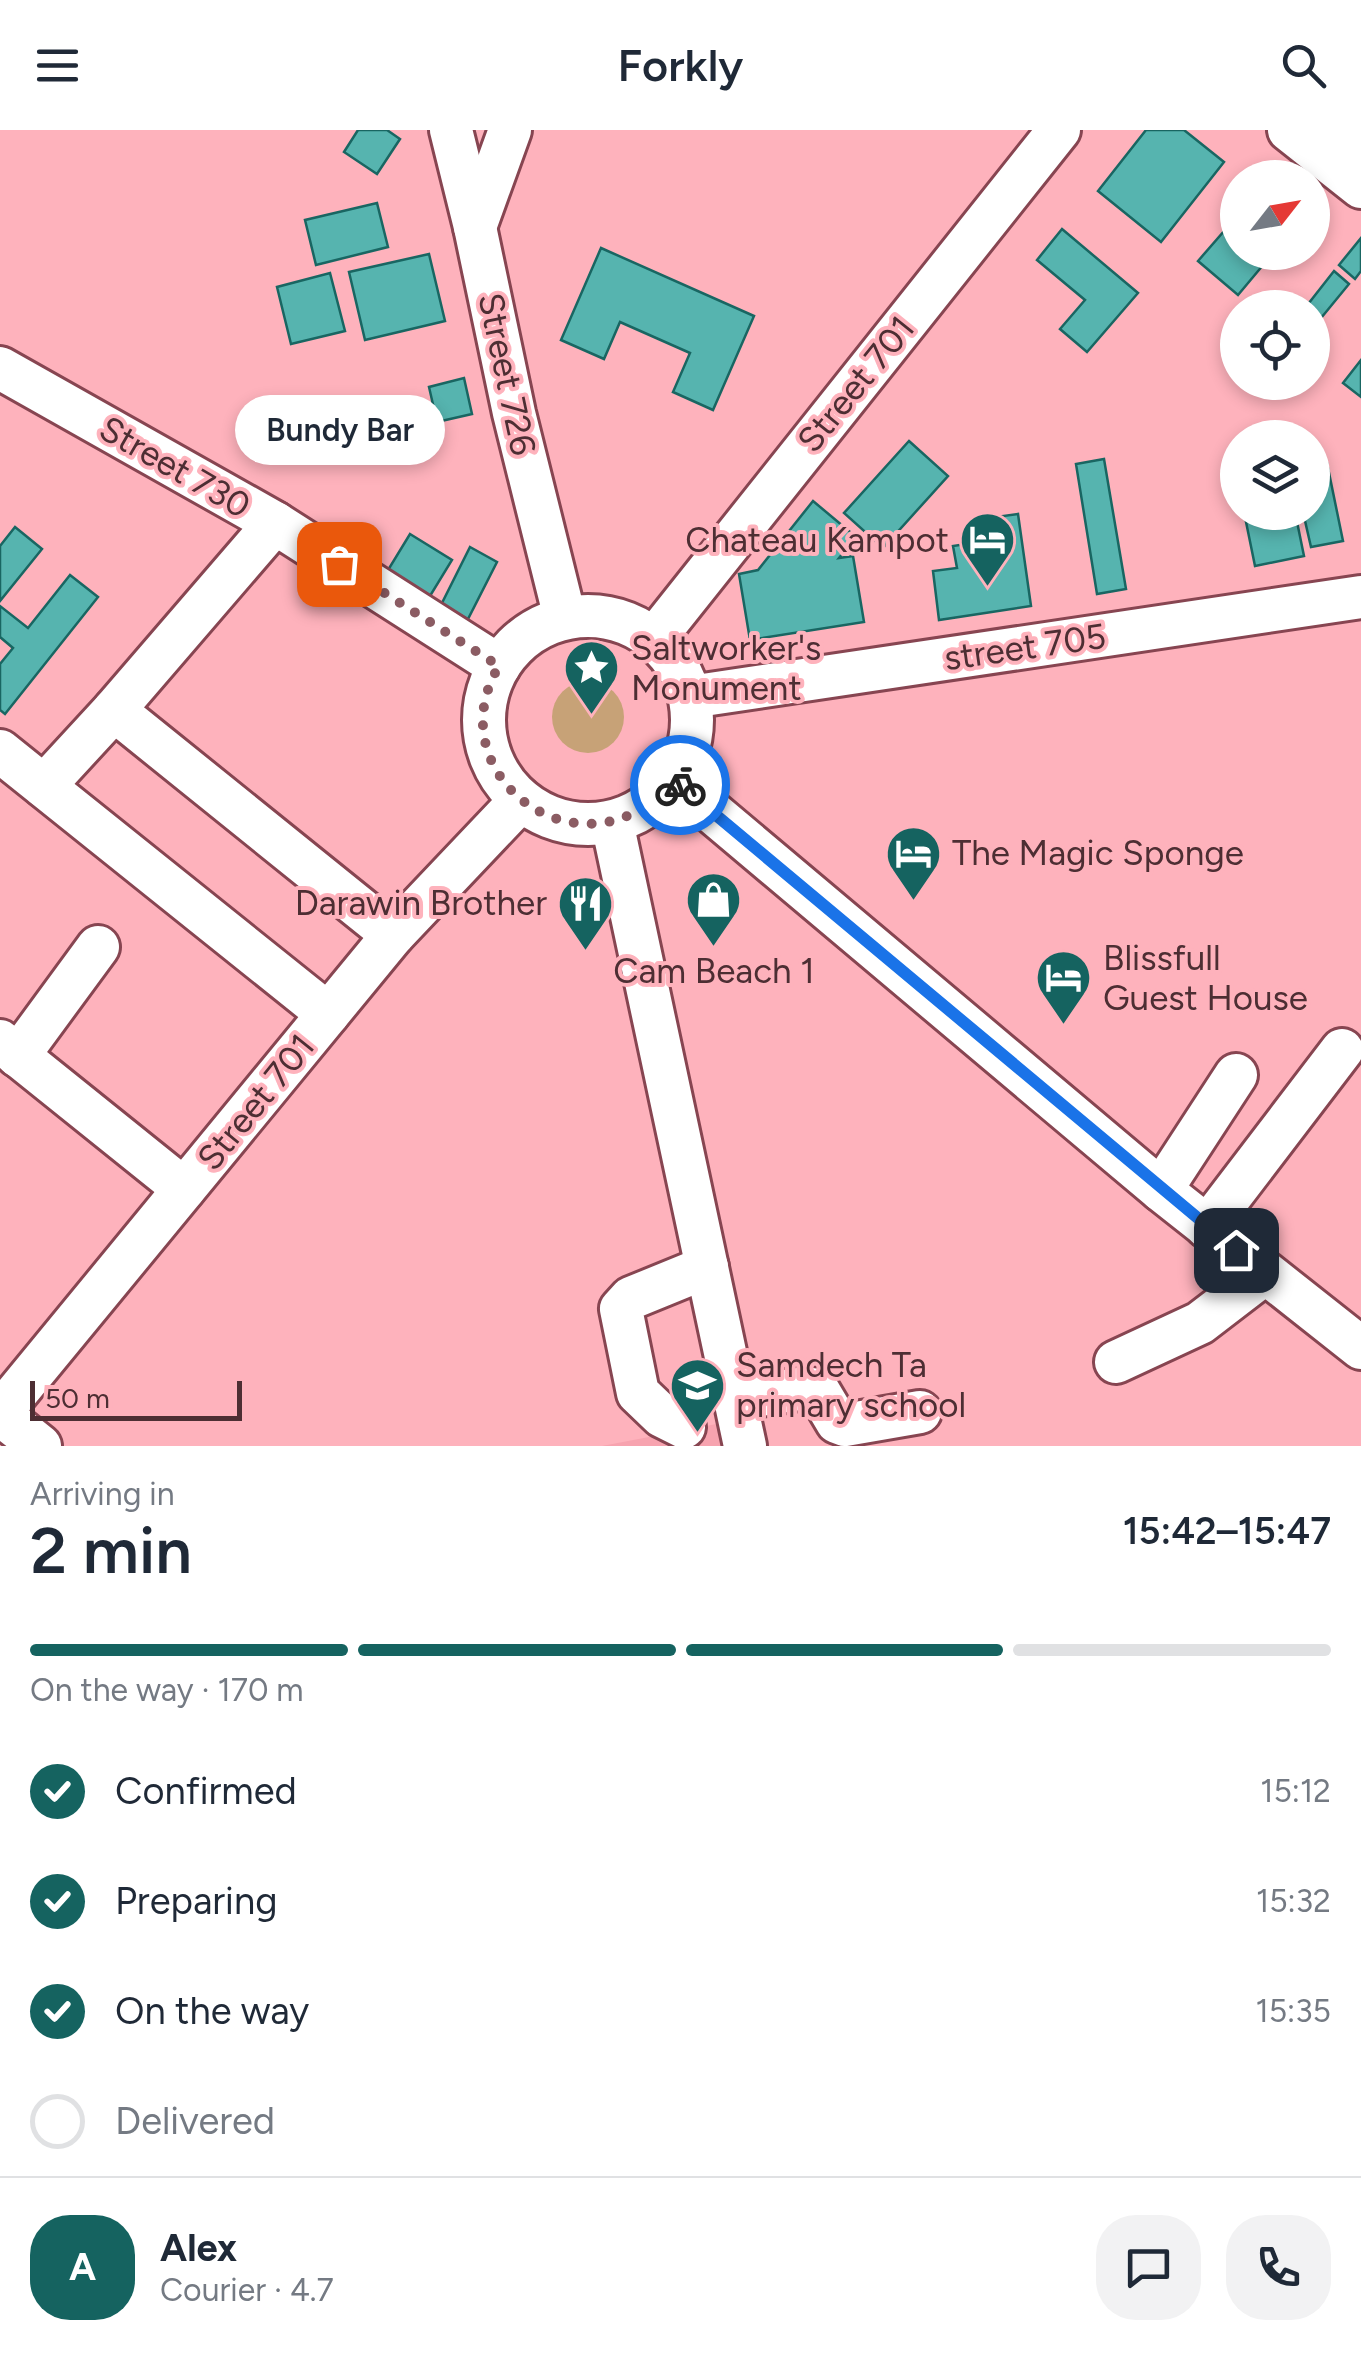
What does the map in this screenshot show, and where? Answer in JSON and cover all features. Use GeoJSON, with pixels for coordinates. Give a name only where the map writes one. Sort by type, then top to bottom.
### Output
{"type":"FeatureCollection","features":[{"type":"Feature","properties":{"kind":"street","name":"Street 726"},"geometry":{"type":"LineString","coordinates":[[451,130],[476,226],[514,414],[565,618]]}},
{"type":"Feature","properties":{"kind":"street"},"geometry":{"type":"LineString","coordinates":[[476,226],[510,130]]}},
{"type":"Feature","properties":{"kind":"street","name":"Street 701"},"geometry":{"type":"LineString","coordinates":[[654,639],[1060,130]]}},
{"type":"Feature","properties":{"kind":"street"},"geometry":{"type":"LineString","coordinates":[[1290,130],[1361,187]]}},
{"type":"Feature","properties":{"kind":"street"},"geometry":{"type":"LineString","coordinates":[[1342,130],[1361,146]]}},
{"type":"Feature","properties":{"kind":"street","name":"Street 730"},"geometry":{"type":"LineString","coordinates":[[0,368],[274,524],[499,666]]}},
{"type":"Feature","properties":{"kind":"street"},"geometry":{"type":"LineString","coordinates":[[44,786],[274,524]]}},
{"type":"Feature","properties":{"kind":"street","name":"street 705"},"geometry":{"type":"LineString","coordinates":[[690,697],[1361,598]]}},
{"type":"Feature","properties":{"kind":"street"},"geometry":{"type":"LineString","coordinates":[[590,615],[619,620],[654,639],[677,664],[690,697],[690,744],[674,780],[650,805],[612,822],[568,822],[543,814],[521,800],[497,770],[485,734],[485,704],[499,666],[523,638],[565,618],[590,615]]}},
{"type":"Feature","properties":{"kind":"street"},"geometry":{"type":"LineString","coordinates":[[114,710],[393,935]]}},
{"type":"Feature","properties":{"kind":"street"},"geometry":{"type":"LineString","coordinates":[[0,750],[328,1014]]}},
{"type":"Feature","properties":{"kind":"street"},"geometry":{"type":"LineString","coordinates":[[674,780],[1161,1190],[1361,1348]]}},
{"type":"Feature","properties":{"kind":"street","name":"Street 701"},"geometry":{"type":"LineString","coordinates":[[0,1413],[393,935],[521,800]]}},
{"type":"Feature","properties":{"kind":"street"},"geometry":{"type":"LineString","coordinates":[[612,822],[745,1446]]}},
{"type":"Feature","properties":{"kind":"street"},"geometry":{"type":"LineString","coordinates":[[98,947],[9,1049],[184,1189]]}},
{"type":"Feature","properties":{"kind":"street"},"geometry":{"type":"LineString","coordinates":[[1208,1228],[1342,1050]]}},
{"type":"Feature","properties":{"kind":"street"},"geometry":{"type":"LineString","coordinates":[[1161,1190],[1236,1074]]}},
{"type":"Feature","properties":{"kind":"street"},"geometry":{"type":"LineString","coordinates":[[684,1426],[662,1416],[638,1393],[621,1309],[631,1298],[707,1267]]}},
{"type":"Feature","properties":{"kind":"street"},"geometry":{"type":"LineString","coordinates":[[1116,1362],[1200,1323],[1264,1274]]}},
{"type":"Feature","properties":{"kind":"street"},"geometry":{"type":"LineString","coordinates":[[735,1399],[805,1388],[818,1390],[837,1422],[845,1424],[920,1412]]}},
{"type":"Feature","properties":{"kind":"street"},"geometry":{"type":"LineString","coordinates":[[0,1413],[40,1446]]}},
{"type":"Feature","properties":{"kind":"shaded area"},"geometry":{"type":"Polygon","coordinates":[[[588,681],[614,691],[624,717],[614,743],[588,753],[562,743],[552,717],[562,691],[588,681]]]}},
{"type":"Feature","properties":{"kind":"shaded area","name":"Samdech Ta primary school"},"geometry":{"type":"Polygon","coordinates":[[[727,1422],[733,1446],[602,1446],[727,1422]]]}},
{"type":"Feature","properties":{"kind":"building"},"geometry":{"type":"Polygon","coordinates":[[[358,130],[387,130],[400,139],[377,174],[344,152],[358,130]]]}},
{"type":"Feature","properties":{"kind":"building"},"geometry":{"type":"Polygon","coordinates":[[[1146,130],[1184,130],[1222,160],[1161,242],[1098,191],[1146,130]]]}},
{"type":"Feature","properties":{"kind":"building"},"geometry":{"type":"Polygon","coordinates":[[[377,203],[388,247],[316,265],[305,220],[377,203]]]}},
{"type":"Feature","properties":{"kind":"building"},"geometry":{"type":"Polygon","coordinates":[[[1062,229],[1138,293],[1087,352],[1060,329],[1085,300],[1037,260],[1062,229]]]}},
{"type":"Feature","properties":{"kind":"building"},"geometry":{"type":"Polygon","coordinates":[[[1220,236],[1220,270],[1259,270],[1242,290],[1232,290],[1198,261],[1220,236]]]}},
{"type":"Feature","properties":{"kind":"building"},"geometry":{"type":"Polygon","coordinates":[[[1361,238],[1361,271],[1355,279],[1339,265],[1361,238]]]}},
{"type":"Feature","properties":{"kind":"building"},"geometry":{"type":"Polygon","coordinates":[[[601,248],[754,316],[713,410],[673,392],[690,353],[620,322],[604,359],[561,340],[601,248]]]}},
{"type":"Feature","properties":{"kind":"building"},"geometry":{"type":"Polygon","coordinates":[[[429,254],[445,321],[365,340],[349,272],[429,254]]]}},
{"type":"Feature","properties":{"kind":"building"},"geometry":{"type":"Polygon","coordinates":[[[1334,271],[1349,284],[1330,307],[1330,290],[1319,290],[1334,271]]]}},
{"type":"Feature","properties":{"kind":"building"},"geometry":{"type":"Polygon","coordinates":[[[330,273],[345,331],[291,344],[277,287],[330,273]]]}},
{"type":"Feature","properties":{"kind":"building"},"geometry":{"type":"Polygon","coordinates":[[[1361,360],[1361,397],[1343,383],[1361,360]]]}},
{"type":"Feature","properties":{"kind":"building"},"geometry":{"type":"Polygon","coordinates":[[[464,378],[472,414],[437,422],[429,387],[464,378]]]}},
{"type":"Feature","properties":{"kind":"building"},"geometry":{"type":"Polygon","coordinates":[[[909,441],[948,476],[883,548],[844,513],[909,441]]]}},
{"type":"Feature","properties":{"kind":"building"},"geometry":{"type":"Polygon","coordinates":[[[1104,459],[1126,589],[1097,594],[1076,464],[1104,459]]]}},
{"type":"Feature","properties":{"kind":"building"},"geometry":{"type":"Polygon","coordinates":[[[1330,478],[1343,541],[1311,547],[1307,530],[1330,530],[1330,478]]]}},
{"type":"Feature","properties":{"kind":"building"},"geometry":{"type":"Polygon","coordinates":[[[813,501],[856,537],[839,558],[853,556],[864,622],[750,640],[739,574],[758,570],[813,501]]]}},
{"type":"Feature","properties":{"kind":"building"},"geometry":{"type":"Polygon","coordinates":[[[1018,514],[1031,606],[939,620],[933,571],[957,568],[953,546],[999,539],[996,517],[1018,514]]]}},
{"type":"Feature","properties":{"kind":"building"},"geometry":{"type":"Polygon","coordinates":[[[15,527],[42,549],[0,601],[0,546],[15,527]]]}},
{"type":"Feature","properties":{"kind":"building"},"geometry":{"type":"Polygon","coordinates":[[[1248,530],[1299,530],[1304,556],[1255,566],[1248,530]]]}},
{"type":"Feature","properties":{"kind":"building"},"geometry":{"type":"Polygon","coordinates":[[[410,534],[452,560],[430,596],[388,570],[410,534]]]}},
{"type":"Feature","properties":{"kind":"building"},"geometry":{"type":"Polygon","coordinates":[[[470,547],[497,562],[468,619],[441,605],[470,547]]]}},
{"type":"Feature","properties":{"kind":"building"},"geometry":{"type":"Polygon","coordinates":[[[70,575],[98,597],[5,714],[0,710],[0,664],[13,648],[0,637],[0,606],[28,628],[70,575]]]}},
{"type":"Feature","properties":{"kind":"way so far"},"geometry":{"type":"LineString","coordinates":[[339,564],[499,666],[488,689],[485,734],[504,781],[521,800],[543,814],[568,822],[595,824],[619,820],[650,805],[674,780],[680,785]]}},
{"type":"Feature","properties":{"kind":"place","name":"Bundy Bar"},"geometry":{"type":"Point","coordinates":[339,564]}},
{"type":"Feature","properties":{"kind":"place","name":"Chateau Kampot"},"geometry":{"type":"Point","coordinates":[988,589]}},
{"type":"Feature","properties":{"kind":"place","name":"Saltworker's Monument"},"geometry":{"type":"Point","coordinates":[592,717]}},
{"type":"Feature","properties":{"kind":"place","name":"The Magic Sponge"},"geometry":{"type":"Point","coordinates":[913,902]}},
{"type":"Feature","properties":{"kind":"place","name":"Cam Beach 1"},"geometry":{"type":"Point","coordinates":[714,949]}},
{"type":"Feature","properties":{"kind":"place","name":"Darawin Brother"},"geometry":{"type":"Point","coordinates":[586,952]}},
{"type":"Feature","properties":{"kind":"place","name":"Blissfull Guest House"},"geometry":{"type":"Point","coordinates":[1064,1027]}},
{"type":"Feature","properties":{"kind":"place","name":"Samdech Ta primary school"},"geometry":{"type":"Point","coordinates":[697,1434]}},
{"type":"Feature","properties":{"kind":"route"},"geometry":{"type":"LineString","coordinates":[[680,785],[1236,1250]]}}]}
